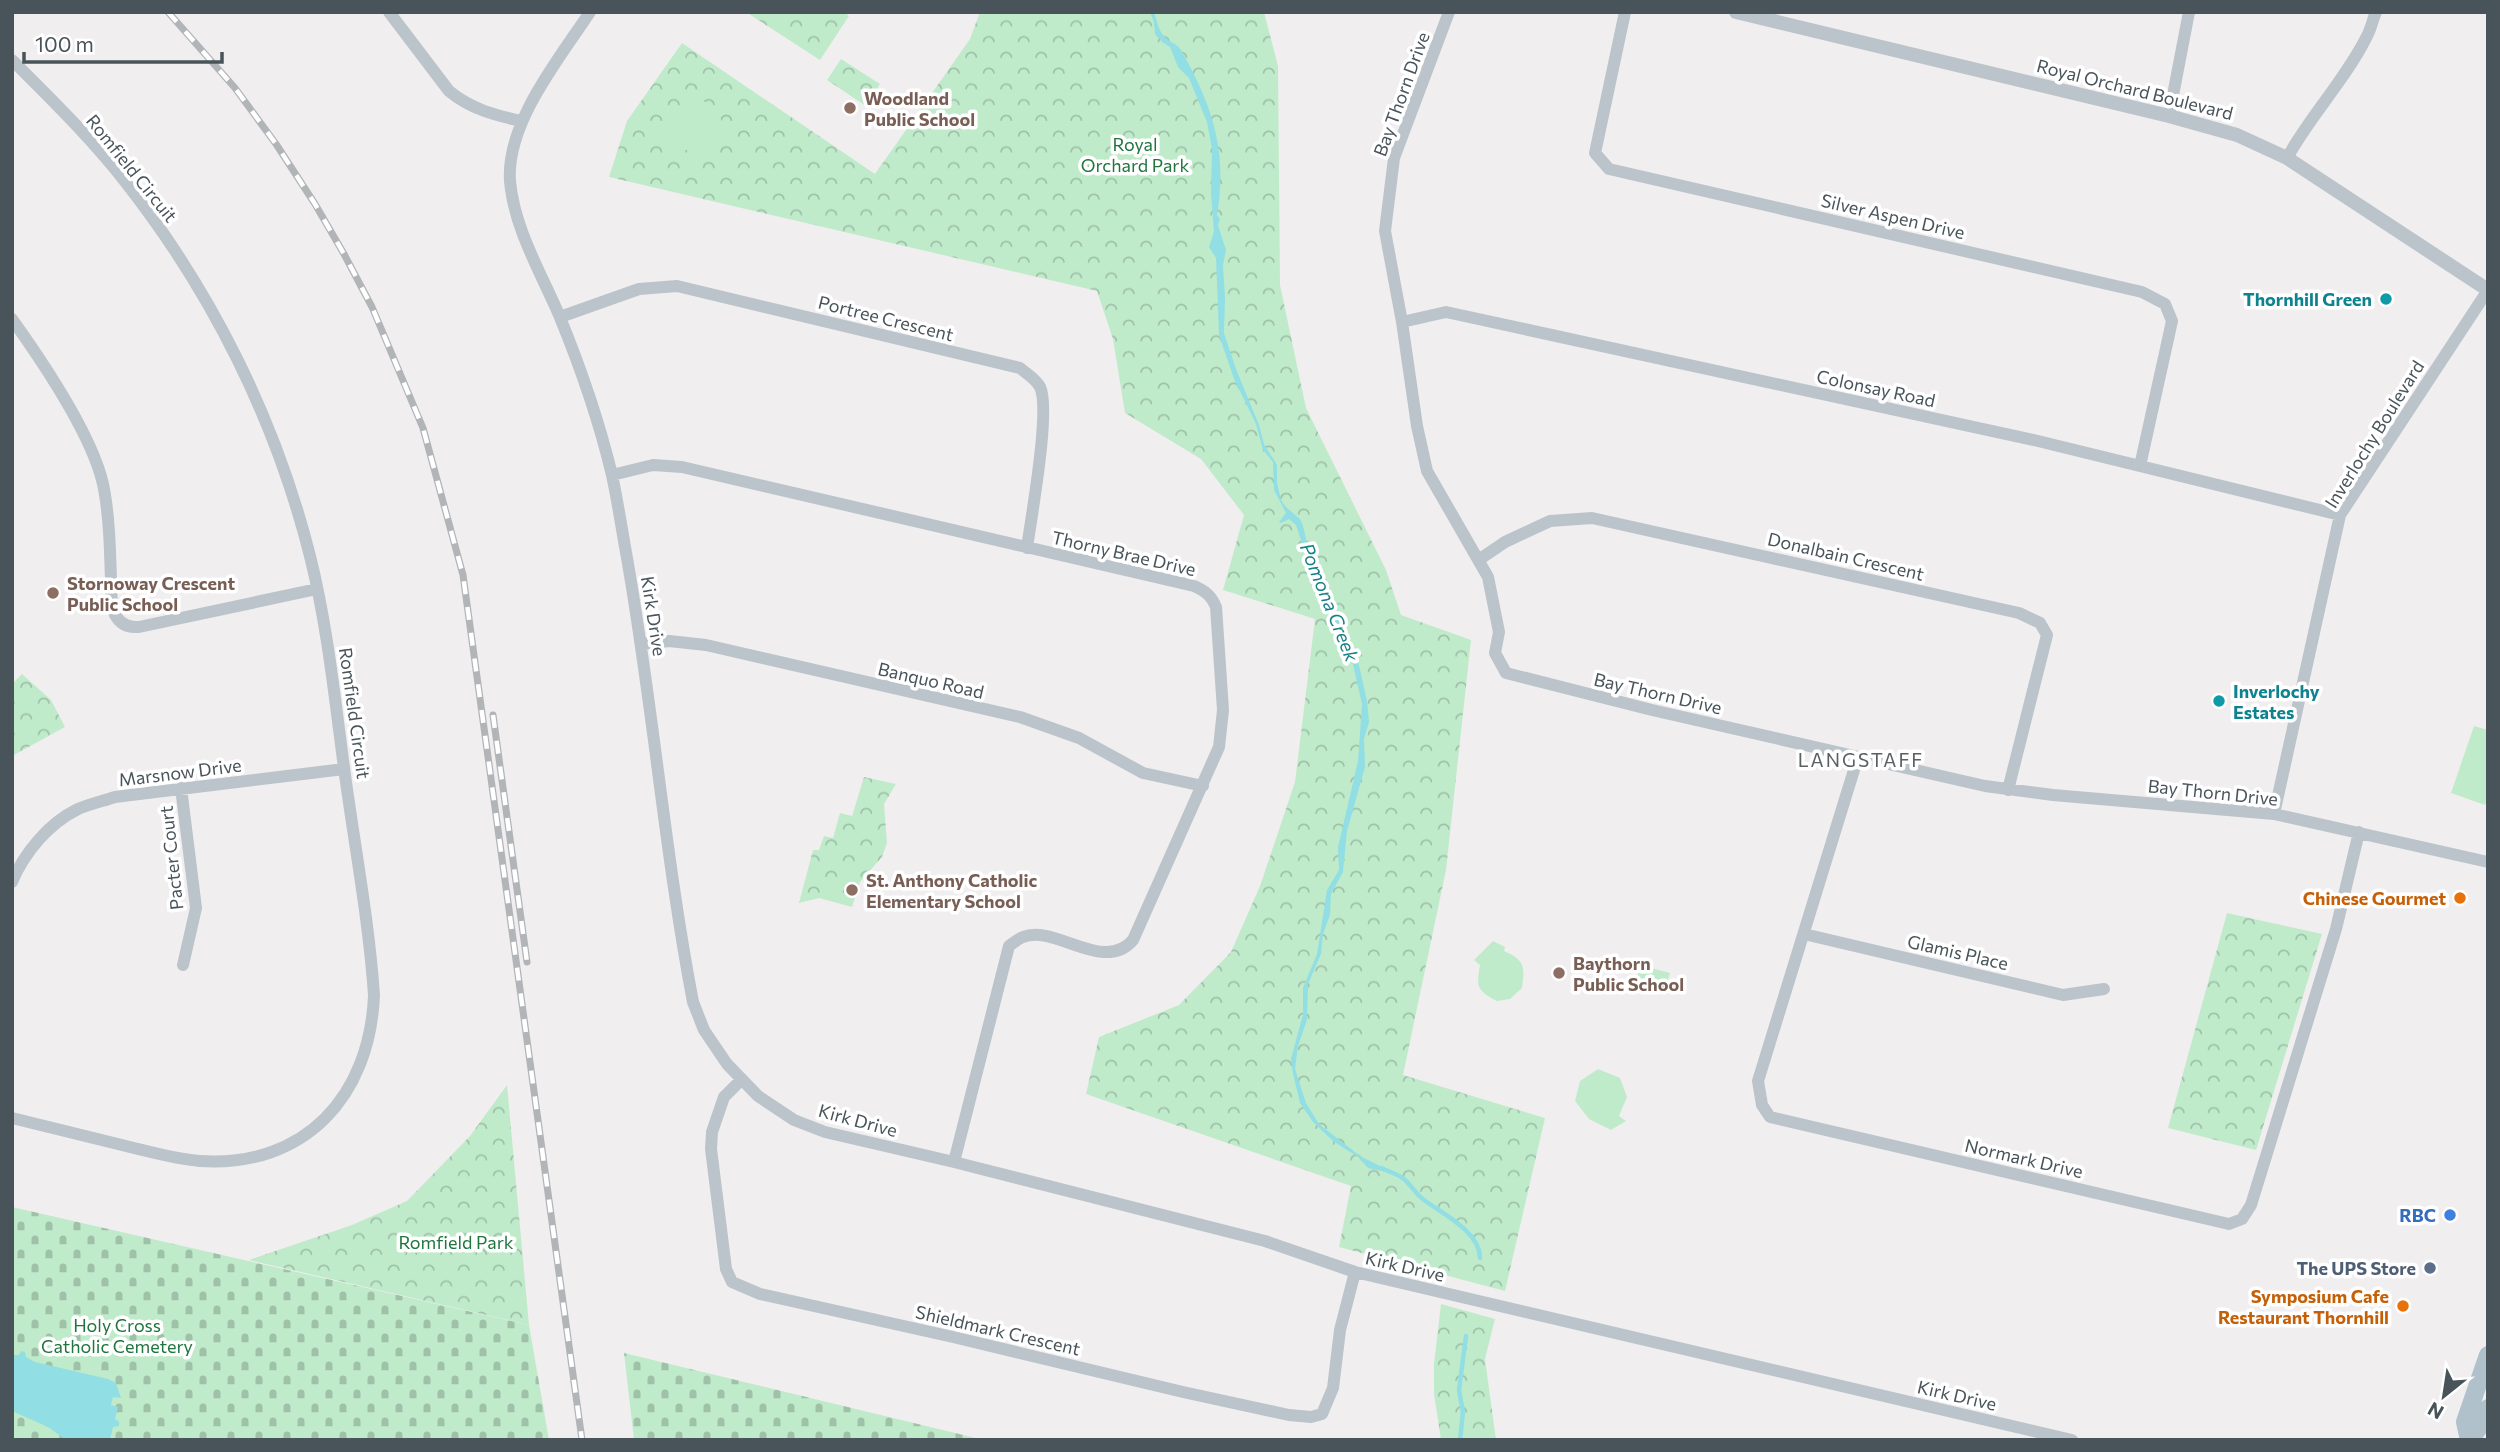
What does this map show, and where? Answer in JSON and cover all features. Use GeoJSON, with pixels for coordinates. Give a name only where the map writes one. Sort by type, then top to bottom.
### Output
{"type":"FeatureCollection","features":[{"type":"Feature","properties":{"kind":"main road"},"geometry":{"type":"LineString","coordinates":[[2470,1440],[2465,1422],[2488,1355]]}},
{"type":"Feature","properties":{"kind":"main road"},"geometry":{"type":"LineString","coordinates":[[2470,1440],[2481,1425],[2488,1408]]}},
{"type":"Feature","properties":{"kind":"street"},"geometry":{"type":"LineString","coordinates":[[389,12],[458,99],[483,111],[521,121]]}},
{"type":"Feature","properties":{"kind":"street","name":"Kirk Drive"},"geometry":{"type":"LineString","coordinates":[[590,12],[521,121],[511,161],[510,181],[527,244],[560,317],[590,400],[612,475],[642,644],[693,1002],[715,1047],[741,1080],[774,1108],[794,1120],[825,1132],[1265,1241],[1355,1272],[2072,1440]]}},
{"type":"Feature","properties":{"kind":"street","name":"Bay Thorn Drive"},"geometry":{"type":"LineString","coordinates":[[1449,12],[1394,158],[1385,231],[1427,471],[1488,577],[1499,632],[1495,653],[1506,673],[1586,695],[2008,790],[2274,814],[2488,862]]}},
{"type":"Feature","properties":{"kind":"street","name":"Silver Aspen Drive"},"geometry":{"type":"LineString","coordinates":[[1625,12],[1595,153],[1609,169],[2142,292],[2165,304],[2172,321],[2140,466]]}},
{"type":"Feature","properties":{"kind":"street","name":"Royal Orchard Boulevard"},"geometry":{"type":"LineString","coordinates":[[1736,12],[2169,116],[2237,135],[2287,158],[2488,290]]}},
{"type":"Feature","properties":{"kind":"street"},"geometry":{"type":"LineString","coordinates":[[2169,116],[2189,12]]}},
{"type":"Feature","properties":{"kind":"street"},"geometry":{"type":"LineString","coordinates":[[2287,158],[2368,36],[2376,12]]}},
{"type":"Feature","properties":{"kind":"street","name":"Romfield Circuit"},"geometry":{"type":"LineString","coordinates":[[12,60],[84,133],[127,184],[179,257],[242,368],[273,440],[299,517],[330,653],[374,995],[370,1034],[354,1081],[336,1109],[318,1125],[284,1146],[243,1159],[223,1161],[174,1158],[12,1118]]}},
{"type":"Feature","properties":{"kind":"street","name":"Portree Crescent"},"geometry":{"type":"LineString","coordinates":[[560,317],[639,289],[677,286],[1020,369],[1036,380],[1041,388],[1044,413],[1027,548]]}},
{"type":"Feature","properties":{"kind":"street","name":"Inverlochy Boulevard"},"geometry":{"type":"LineString","coordinates":[[2274,814],[2340,515],[2488,290]]}},
{"type":"Feature","properties":{"kind":"street","name":"Colonsay Road"},"geometry":{"type":"LineString","coordinates":[[1402,322],[1446,312],[2038,441],[2340,515]]}},
{"type":"Feature","properties":{"kind":"street"},"geometry":{"type":"LineString","coordinates":[[12,319],[59,392],[99,470],[105,502],[112,607],[121,623],[139,627],[317,589]]}},
{"type":"Feature","properties":{"kind":"street","name":"Thorny Brae Drive"},"geometry":{"type":"LineString","coordinates":[[612,475],[653,465],[682,467],[1194,586],[1212,597],[1216,607],[1223,710],[1219,747],[1133,940],[1118,952],[1107,952],[1034,935],[1024,936],[1009,946],[954,1162]]}},
{"type":"Feature","properties":{"kind":"street","name":"Donalbain Crescent"},"geometry":{"type":"LineString","coordinates":[[1480,559],[1505,542],[1550,521],[1592,518],[2019,613],[2040,623],[2047,635],[2008,790]]}},
{"type":"Feature","properties":{"kind":"street","name":"Banquo Road"},"geometry":{"type":"LineString","coordinates":[[642,644],[669,641],[706,645],[1020,717],[1079,738],[1143,773],[1203,786]]}},
{"type":"Feature","properties":{"kind":"street","name":"Normark Drive"},"geometry":{"type":"LineString","coordinates":[[1858,757],[1758,1081],[1762,1105],[1770,1117],[2229,1224],[2242,1219],[2251,1205],[2336,929],[2359,832]]}},
{"type":"Feature","properties":{"kind":"street","name":"Marsnow Drive"},"geometry":{"type":"LineString","coordinates":[[12,882],[32,848],[50,829],[78,809],[116,797],[344,769]]}},
{"type":"Feature","properties":{"kind":"street","name":"Pacter Court"},"geometry":{"type":"LineString","coordinates":[[181,788],[196,908],[183,965]]}},
{"type":"Feature","properties":{"kind":"street","name":"Glamis Place"},"geometry":{"type":"LineString","coordinates":[[1804,934],[2063,995],[2104,989]]}},
{"type":"Feature","properties":{"kind":"street","name":"Shieldmark Crescent"},"geometry":{"type":"LineString","coordinates":[[741,1080],[724,1097],[712,1132],[711,1149],[726,1269],[732,1282],[760,1294],[1196,1395],[1289,1415],[1311,1417],[1322,1414],[1331,1396],[1340,1330],[1355,1272]]}},
{"type":"Feature","properties":{"kind":"green space"},"geometry":{"type":"Polygon","coordinates":[[[746,12],[844,12],[849,16],[820,60],[746,12]]]}},
{"type":"Feature","properties":{"kind":"green space","name":"Royal Orchard Park"},"geometry":{"type":"Polygon","coordinates":[[[980,12],[1264,12],[1278,66],[1280,285],[1306,408],[1386,570],[1401,615],[1471,640],[1446,870],[1403,1075],[1545,1118],[1505,1291],[1339,1247],[1351,1186],[1086,1094],[1099,1037],[1179,1005],[1231,952],[1260,886],[1295,782],[1315,619],[1223,590],[1244,515],[1201,459],[1125,413],[1113,339],[1097,291],[609,177],[627,121],[682,43],[875,174],[970,39],[980,12]]]}},
{"type":"Feature","properties":{"kind":"green space"},"geometry":{"type":"Polygon","coordinates":[[[841,59],[880,84],[866,106],[827,80],[841,59]]]}},
{"type":"Feature","properties":{"kind":"green space"},"geometry":{"type":"Polygon","coordinates":[[[696,99],[716,109],[722,122],[722,135],[717,148],[701,156],[662,140],[674,115],[696,99]]]}},
{"type":"Feature","properties":{"kind":"green space"},"geometry":{"type":"Polygon","coordinates":[[[22,674],[51,700],[65,727],[12,756],[12,684],[22,674]]]}},
{"type":"Feature","properties":{"kind":"green space"},"geometry":{"type":"Polygon","coordinates":[[[2474,726],[2488,730],[2488,797],[2485,805],[2451,793],[2474,726]]]}},
{"type":"Feature","properties":{"kind":"green space"},"geometry":{"type":"Polygon","coordinates":[[[864,777],[896,784],[884,804],[887,843],[882,857],[860,882],[852,907],[819,898],[799,903],[813,850],[819,850],[824,836],[833,838],[840,813],[852,816],[864,777]]]}},
{"type":"Feature","properties":{"kind":"green space"},"geometry":{"type":"Polygon","coordinates":[[[2227,913],[2322,934],[2256,1150],[2168,1128],[2227,913]]]}},
{"type":"Feature","properties":{"kind":"green space"},"geometry":{"type":"Polygon","coordinates":[[[1493,941],[1505,947],[1504,951],[1522,965],[1522,988],[1510,999],[1497,1001],[1485,994],[1478,983],[1480,965],[1474,960],[1493,941]]]}},
{"type":"Feature","properties":{"kind":"green space"},"geometry":{"type":"Polygon","coordinates":[[[1640,965],[1670,973],[1664,993],[1635,985],[1640,965]]]}},
{"type":"Feature","properties":{"kind":"green space"},"geometry":{"type":"Polygon","coordinates":[[[1598,1069],[1620,1078],[1627,1097],[1619,1116],[1626,1121],[1611,1130],[1589,1119],[1575,1101],[1580,1081],[1598,1069]]]}},
{"type":"Feature","properties":{"kind":"green space","name":"Romfield Park"},"geometry":{"type":"Polygon","coordinates":[[[507,1085],[529,1325],[249,1260],[352,1225],[407,1201],[470,1136],[507,1085]]]}},
{"type":"Feature","properties":{"kind":"green space","name":"Holy Cross Catholic Cemetery"},"geometry":{"type":"Polygon","coordinates":[[[12,1207],[529,1325],[549,1440],[12,1440],[12,1207]]]}},
{"type":"Feature","properties":{"kind":"green space"},"geometry":{"type":"Polygon","coordinates":[[[1441,1304],[1495,1319],[1485,1359],[1496,1440],[1441,1440],[1434,1394],[1434,1364],[1441,1304]]]}},
{"type":"Feature","properties":{"kind":"green space"},"geometry":{"type":"Polygon","coordinates":[[[624,1353],[984,1440],[634,1440],[624,1353]]]}},
{"type":"Feature","properties":{"kind":"water"},"geometry":{"type":"Polygon","coordinates":[[[1150,12],[1154,12],[1163,35],[1181,50],[1209,109],[1219,149],[1220,192],[1217,215],[1226,250],[1223,265],[1224,333],[1264,444],[1277,465],[1281,500],[1300,519],[1308,548],[1328,582],[1344,639],[1353,649],[1358,661],[1367,701],[1369,722],[1364,739],[1365,767],[1347,831],[1343,872],[1331,894],[1330,915],[1323,934],[1321,954],[1308,984],[1307,1020],[1298,1046],[1295,1069],[1306,1103],[1319,1124],[1360,1156],[1384,1168],[1382,1171],[1368,1168],[1313,1122],[1300,1103],[1291,1059],[1303,1014],[1303,988],[1317,954],[1327,890],[1339,870],[1338,847],[1358,761],[1362,704],[1351,656],[1341,642],[1319,587],[1318,575],[1308,561],[1296,525],[1289,519],[1279,522],[1286,513],[1274,490],[1273,462],[1263,450],[1256,424],[1234,379],[1219,335],[1216,258],[1209,247],[1214,232],[1212,149],[1207,122],[1189,78],[1178,67],[1170,47],[1155,34],[1150,12]]]}},
{"type":"Feature","properties":{"kind":"water"},"geometry":{"type":"Polygon","coordinates":[[[21,1351],[35,1362],[116,1383],[121,1398],[113,1397],[111,1405],[118,1407],[115,1419],[119,1426],[113,1427],[110,1440],[66,1440],[48,1427],[12,1411],[12,1355],[19,1355],[21,1351]]]}},
{"type":"Feature","properties":{"kind":"waterway","name":"Pomona Creek"},"geometry":{"type":"LineString","coordinates":[[1381,1168],[1404,1179],[1421,1197],[1467,1232],[1474,1240],[1480,1258]]}},
{"type":"Feature","properties":{"kind":"waterway","name":"Pomona Creek"},"geometry":{"type":"LineString","coordinates":[[1460,1440],[1463,1412],[1459,1390],[1466,1336]]}},
{"type":"Feature","properties":{"kind":"railway"},"geometry":{"type":"LineString","coordinates":[[168,12],[235,88],[315,204],[372,307],[423,428],[463,575],[582,1440]]}},
{"type":"Feature","properties":{"kind":"railway"},"geometry":{"type":"LineString","coordinates":[[493,715],[527,962]]}},
{"type":"Feature","properties":{"kind":"place","name":"Woodland Public School"},"geometry":{"type":"Point","coordinates":[850,108]}},
{"type":"Feature","properties":{"kind":"place","name":"Thornhill Green"},"geometry":{"type":"Point","coordinates":[2386,299]}},
{"type":"Feature","properties":{"kind":"place","name":"Stornoway Crescent Public School"},"geometry":{"type":"Point","coordinates":[53,593]}},
{"type":"Feature","properties":{"kind":"place","name":"Inverlochy Estates"},"geometry":{"type":"Point","coordinates":[2219,701]}},
{"type":"Feature","properties":{"kind":"place","name":"St. Anthony Catholic Elementary School"},"geometry":{"type":"Point","coordinates":[852,890]}},
{"type":"Feature","properties":{"kind":"place","name":"Chinese Gourmet"},"geometry":{"type":"Point","coordinates":[2460,898]}},
{"type":"Feature","properties":{"kind":"place","name":"Baythorn Public School"},"geometry":{"type":"Point","coordinates":[1559,973]}},
{"type":"Feature","properties":{"kind":"place","name":"RBC"},"geometry":{"type":"Point","coordinates":[2450,1215]}},
{"type":"Feature","properties":{"kind":"place","name":"The UPS Store"},"geometry":{"type":"Point","coordinates":[2430,1268]}},
{"type":"Feature","properties":{"kind":"place","name":"Symposium Cafe Restaurant Thornhill"},"geometry":{"type":"Point","coordinates":[2403,1306]}},
{"type":"Feature","properties":{"kind":"district","name":"LANGSTAFF"},"geometry":{"type":"Point","coordinates":[1861,759]}}]}
